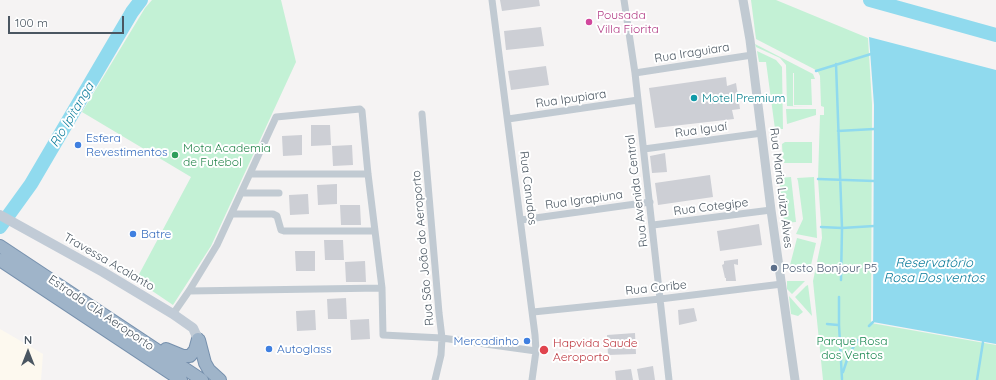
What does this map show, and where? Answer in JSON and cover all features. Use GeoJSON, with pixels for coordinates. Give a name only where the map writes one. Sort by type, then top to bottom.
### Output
{"type":"FeatureCollection","features":[{"type":"Feature","properties":{"kind":"highway","name":"Estrada CIA Aeroporto"},"geometry":{"type":"LineString","coordinates":[[0,246],[202,380]]}},
{"type":"Feature","properties":{"kind":"highway","name":"Estrada CIA Aeroporto"},"geometry":{"type":"LineString","coordinates":[[0,260],[181,380]]}},
{"type":"Feature","properties":{"kind":"highway"},"geometry":{"type":"LineString","coordinates":[[66,290],[93,300],[167,350],[177,354],[190,356],[195,350],[198,339]]}},
{"type":"Feature","properties":{"kind":"highway"},"geometry":{"type":"LineString","coordinates":[[198,339],[205,363],[209,370],[220,380]]}},
{"type":"Feature","properties":{"kind":"highway"},"geometry":{"type":"LineString","coordinates":[[165,370],[175,380]]}},
{"type":"Feature","properties":{"kind":"main road","name":"Travessa Acalanto"},"geometry":{"type":"LineString","coordinates":[[0,215],[103,272],[173,314],[193,328],[198,339]]}},
{"type":"Feature","properties":{"kind":"street","name":"Rua Canudos"},"geometry":{"type":"LineString","coordinates":[[492,0],[533,312],[536,351],[532,380]]}},
{"type":"Feature","properties":{"kind":"street","name":"Rua Avenida Central"},"geometry":{"type":"LineString","coordinates":[[624,0],[635,73],[669,380]]}},
{"type":"Feature","properties":{"kind":"street","name":"Rua Maria Luiza Alves"},"geometry":{"type":"LineString","coordinates":[[743,0],[752,55],[771,210],[795,380]]}},
{"type":"Feature","properties":{"kind":"street","name":"Rua Iraguiara"},"geometry":{"type":"LineString","coordinates":[[635,73],[752,55]]}},
{"type":"Feature","properties":{"kind":"street","name":"Rua Ipupiara"},"geometry":{"type":"LineString","coordinates":[[508,120],[638,100]]}},
{"type":"Feature","properties":{"kind":"street"},"geometry":{"type":"LineString","coordinates":[[173,314],[217,245],[276,117],[360,109],[362,111],[374,231],[382,288],[383,335],[442,338],[536,351]]}},
{"type":"Feature","properties":{"kind":"street","name":"Rua São João do Aeroporto"},"geometry":{"type":"LineString","coordinates":[[422,114],[442,338],[441,356],[435,380]]}},
{"type":"Feature","properties":{"kind":"street","name":"Rua Iguaí"},"geometry":{"type":"LineString","coordinates":[[644,149],[762,133]]}},
{"type":"Feature","properties":{"kind":"street"},"geometry":{"type":"LineString","coordinates":[[250,174],[368,174]]}},
{"type":"Feature","properties":{"kind":"street"},"geometry":{"type":"LineString","coordinates":[[242,192],[279,193]]}},
{"type":"Feature","properties":{"kind":"street","name":"Rua Igrapiuna"},"geometry":{"type":"LineString","coordinates":[[521,220],[650,202]]}},
{"type":"Feature","properties":{"kind":"street","name":"Rua Cotegipe"},"geometry":{"type":"LineString","coordinates":[[653,225],[771,210]]}},
{"type":"Feature","properties":{"kind":"street"},"geometry":{"type":"LineString","coordinates":[[232,214],[274,214],[277,216],[282,230],[284,231],[374,231]]}},
{"type":"Feature","properties":{"kind":"street","name":"Rua Coribe"},"geometry":{"type":"LineString","coordinates":[[533,312],[660,299],[782,284]]}},
{"type":"Feature","properties":{"kind":"street"},"geometry":{"type":"LineString","coordinates":[[189,291],[382,288]]}},
{"type":"Feature","properties":{"kind":"shaded area"},"geometry":{"type":"Polygon","coordinates":[[[0,329],[43,354],[41,380],[0,380],[0,329]]]}},
{"type":"Feature","properties":{"kind":"green space"},"geometry":{"type":"Polygon","coordinates":[[[152,0],[281,0],[296,62],[211,246],[173,305],[136,280],[191,177],[82,112],[145,8],[152,0]]]}},
{"type":"Feature","properties":{"kind":"green space","name":"Parque Rosa dos Ventos"},"geometry":{"type":"Polygon","coordinates":[[[751,0],[776,0],[868,38],[872,104],[871,323],[996,345],[996,380],[823,380],[813,281],[822,238],[818,179],[820,115],[824,115],[824,107],[821,106],[820,76],[814,69],[756,39],[751,0]]]}},
{"type":"Feature","properties":{"kind":"green space"},"geometry":{"type":"Polygon","coordinates":[[[755,44],[813,74],[815,79],[811,79],[812,105],[794,105],[793,73],[793,106],[811,107],[787,106],[786,65],[780,58],[756,47],[755,44]]]}},
{"type":"Feature","properties":{"kind":"green space"},"geometry":{"type":"Polygon","coordinates":[[[757,51],[776,60],[782,67],[783,129],[775,129],[766,62],[759,62],[757,51]]]}},
{"type":"Feature","properties":{"kind":"green space"},"geometry":{"type":"Polygon","coordinates":[[[786,109],[816,109],[816,115],[787,124],[786,109]]]}},
{"type":"Feature","properties":{"kind":"green space"},"geometry":{"type":"Polygon","coordinates":[[[785,142],[812,142],[812,163],[783,163],[782,144],[785,142]]]}},
{"type":"Feature","properties":{"kind":"green space"},"geometry":{"type":"Polygon","coordinates":[[[791,177],[796,222],[784,223],[779,178],[791,177]]]}},
{"type":"Feature","properties":{"kind":"green space"},"geometry":{"type":"Polygon","coordinates":[[[814,177],[817,238],[796,234],[803,219],[797,178],[814,177]]]}},
{"type":"Feature","properties":{"kind":"green space"},"geometry":{"type":"Polygon","coordinates":[[[797,238],[816,243],[809,274],[789,269],[797,238]]]}},
{"type":"Feature","properties":{"kind":"green space"},"geometry":{"type":"Polygon","coordinates":[[[787,281],[805,281],[792,294],[787,289],[787,281]]]}},
{"type":"Feature","properties":{"kind":"green space"},"geometry":{"type":"Polygon","coordinates":[[[808,285],[812,316],[795,297],[808,285]]]}},
{"type":"Feature","properties":{"kind":"green space"},"geometry":{"type":"Polygon","coordinates":[[[789,296],[803,312],[798,316],[791,314],[789,296]]]}},
{"type":"Feature","properties":{"kind":"water","name":"Reservatório Rosa Dos ventos"},"geometry":{"type":"Polygon","coordinates":[[[869,37],[996,70],[996,344],[873,322],[874,105],[869,37]]]}},
{"type":"Feature","properties":{"kind":"building"},"geometry":{"type":"Polygon","coordinates":[[[500,0],[539,0],[540,6],[502,11],[500,0]]]}},
{"type":"Feature","properties":{"kind":"building"},"geometry":{"type":"Polygon","coordinates":[[[541,27],[544,46],[506,50],[504,31],[541,27]]]}},
{"type":"Feature","properties":{"kind":"building"},"geometry":{"type":"Polygon","coordinates":[[[546,66],[549,85],[511,90],[508,71],[546,66]]]}},
{"type":"Feature","properties":{"kind":"building","name":"Motel Premium"},"geometry":{"type":"Polygon","coordinates":[[[726,77],[727,86],[736,83],[740,109],[732,110],[734,119],[655,128],[649,88],[726,77]]]}},
{"type":"Feature","properties":{"kind":"building"},"geometry":{"type":"Polygon","coordinates":[[[311,125],[330,125],[331,145],[311,146],[311,125]]]}},
{"type":"Feature","properties":{"kind":"building"},"geometry":{"type":"Polygon","coordinates":[[[302,135],[302,155],[283,156],[282,136],[302,135]]]}},
{"type":"Feature","properties":{"kind":"building"},"geometry":{"type":"Polygon","coordinates":[[[352,145],[353,165],[333,166],[332,146],[352,145]]]}},
{"type":"Feature","properties":{"kind":"building"},"geometry":{"type":"Polygon","coordinates":[[[665,153],[667,172],[652,173],[650,156],[665,153]]]}},
{"type":"Feature","properties":{"kind":"building"},"geometry":{"type":"Polygon","coordinates":[[[710,175],[713,197],[658,205],[655,183],[710,175]]]}},
{"type":"Feature","properties":{"kind":"building"},"geometry":{"type":"Polygon","coordinates":[[[337,184],[337,204],[318,205],[317,185],[337,184]]]}},
{"type":"Feature","properties":{"kind":"building"},"geometry":{"type":"Polygon","coordinates":[[[308,194],[309,214],[290,215],[289,195],[308,194]]]}},
{"type":"Feature","properties":{"kind":"building"},"geometry":{"type":"Polygon","coordinates":[[[340,205],[360,205],[361,225],[341,225],[340,205]]]}},
{"type":"Feature","properties":{"kind":"building"},"geometry":{"type":"Polygon","coordinates":[[[759,224],[762,245],[720,251],[717,231],[759,224]]]}},
{"type":"Feature","properties":{"kind":"building"},"geometry":{"type":"Polygon","coordinates":[[[324,240],[343,240],[344,260],[325,260],[324,240]]]}},
{"type":"Feature","properties":{"kind":"building"},"geometry":{"type":"Polygon","coordinates":[[[295,251],[315,251],[315,271],[296,271],[295,251]]]}},
{"type":"Feature","properties":{"kind":"building"},"geometry":{"type":"Polygon","coordinates":[[[738,259],[738,265],[734,264],[736,281],[726,281],[722,265],[724,264],[724,261],[738,259]]]}},
{"type":"Feature","properties":{"kind":"building"},"geometry":{"type":"Polygon","coordinates":[[[365,261],[366,282],[346,282],[345,262],[365,261]]]}},
{"type":"Feature","properties":{"kind":"building"},"geometry":{"type":"Polygon","coordinates":[[[346,298],[347,319],[328,319],[327,299],[346,298]]]}},
{"type":"Feature","properties":{"kind":"building"},"geometry":{"type":"Polygon","coordinates":[[[694,308],[697,321],[679,325],[678,310],[694,308]]]}},
{"type":"Feature","properties":{"kind":"building"},"geometry":{"type":"Polygon","coordinates":[[[315,310],[316,330],[297,331],[296,311],[315,310]]]}},
{"type":"Feature","properties":{"kind":"building"},"geometry":{"type":"Polygon","coordinates":[[[369,319],[370,339],[351,340],[350,320],[369,319]]]}},
{"type":"Feature","properties":{"kind":"building"},"geometry":{"type":"Polygon","coordinates":[[[635,333],[636,354],[608,355],[607,335],[635,333]]]}},
{"type":"Feature","properties":{"kind":"building"},"geometry":{"type":"Polygon","coordinates":[[[653,366],[655,380],[639,380],[637,369],[653,366]]]}},
{"type":"Feature","properties":{"kind":"building"},"geometry":{"type":"Polygon","coordinates":[[[631,369],[633,380],[616,380],[615,371],[631,369]]]}},
{"type":"Feature","properties":{"kind":"waterway","name":"Rio Ipitanga"},"geometry":{"type":"LineString","coordinates":[[0,227],[31,184],[132,12],[141,0]]}},
{"type":"Feature","properties":{"kind":"waterway","name":"Rio Ipitanga"},"geometry":{"type":"LineString","coordinates":[[870,0],[996,35]]}},
{"type":"Feature","properties":{"kind":"waterway"},"geometry":{"type":"LineString","coordinates":[[816,71],[871,54]]}},
{"type":"Feature","properties":{"kind":"waterway"},"geometry":{"type":"LineString","coordinates":[[836,64],[842,228],[841,280]]}},
{"type":"Feature","properties":{"kind":"waterway"},"geometry":{"type":"LineString","coordinates":[[838,131],[874,129]]}},
{"type":"Feature","properties":{"kind":"waterway"},"geometry":{"type":"LineString","coordinates":[[818,179],[874,181]]}},
{"type":"Feature","properties":{"kind":"waterway"},"geometry":{"type":"LineString","coordinates":[[821,227],[842,228],[874,226]]}},
{"type":"Feature","properties":{"kind":"waterway"},"geometry":{"type":"LineString","coordinates":[[839,297],[842,379]]}},
{"type":"Feature","properties":{"kind":"waterway"},"geometry":{"type":"LineString","coordinates":[[869,326],[873,322]]}},
{"type":"Feature","properties":{"kind":"waterway"},"geometry":{"type":"LineString","coordinates":[[827,324],[838,325]]}},
{"type":"Feature","properties":{"kind":"waterway"},"geometry":{"type":"LineString","coordinates":[[843,372],[849,354],[858,340]]}},
{"type":"Feature","properties":{"kind":"waterway"},"geometry":{"type":"LineString","coordinates":[[977,380],[983,342]]}},
{"type":"Feature","properties":{"kind":"place","name":"Pousada Villa Fiorita"},"geometry":{"type":"Point","coordinates":[589,22]}},
{"type":"Feature","properties":{"kind":"place","name":"Motel Premium"},"geometry":{"type":"Point","coordinates":[694,98]}},
{"type":"Feature","properties":{"kind":"place","name":"Esfera Revestimentos"},"geometry":{"type":"Point","coordinates":[78,145]}},
{"type":"Feature","properties":{"kind":"place","name":"Mota Academia de Futebol"},"geometry":{"type":"Point","coordinates":[175,155]}},
{"type":"Feature","properties":{"kind":"place","name":"Batre"},"geometry":{"type":"Point","coordinates":[133,234]}},
{"type":"Feature","properties":{"kind":"place","name":"Posto Bonjour P5"},"geometry":{"type":"Point","coordinates":[774,268]}},
{"type":"Feature","properties":{"kind":"place","name":"Mercadinho"},"geometry":{"type":"Point","coordinates":[527,341]}},
{"type":"Feature","properties":{"kind":"place","name":"Autoglass"},"geometry":{"type":"Point","coordinates":[269,349]}},
{"type":"Feature","properties":{"kind":"place","name":"Hapvida Saude Aeroporto"},"geometry":{"type":"Point","coordinates":[544,350]}}]}
